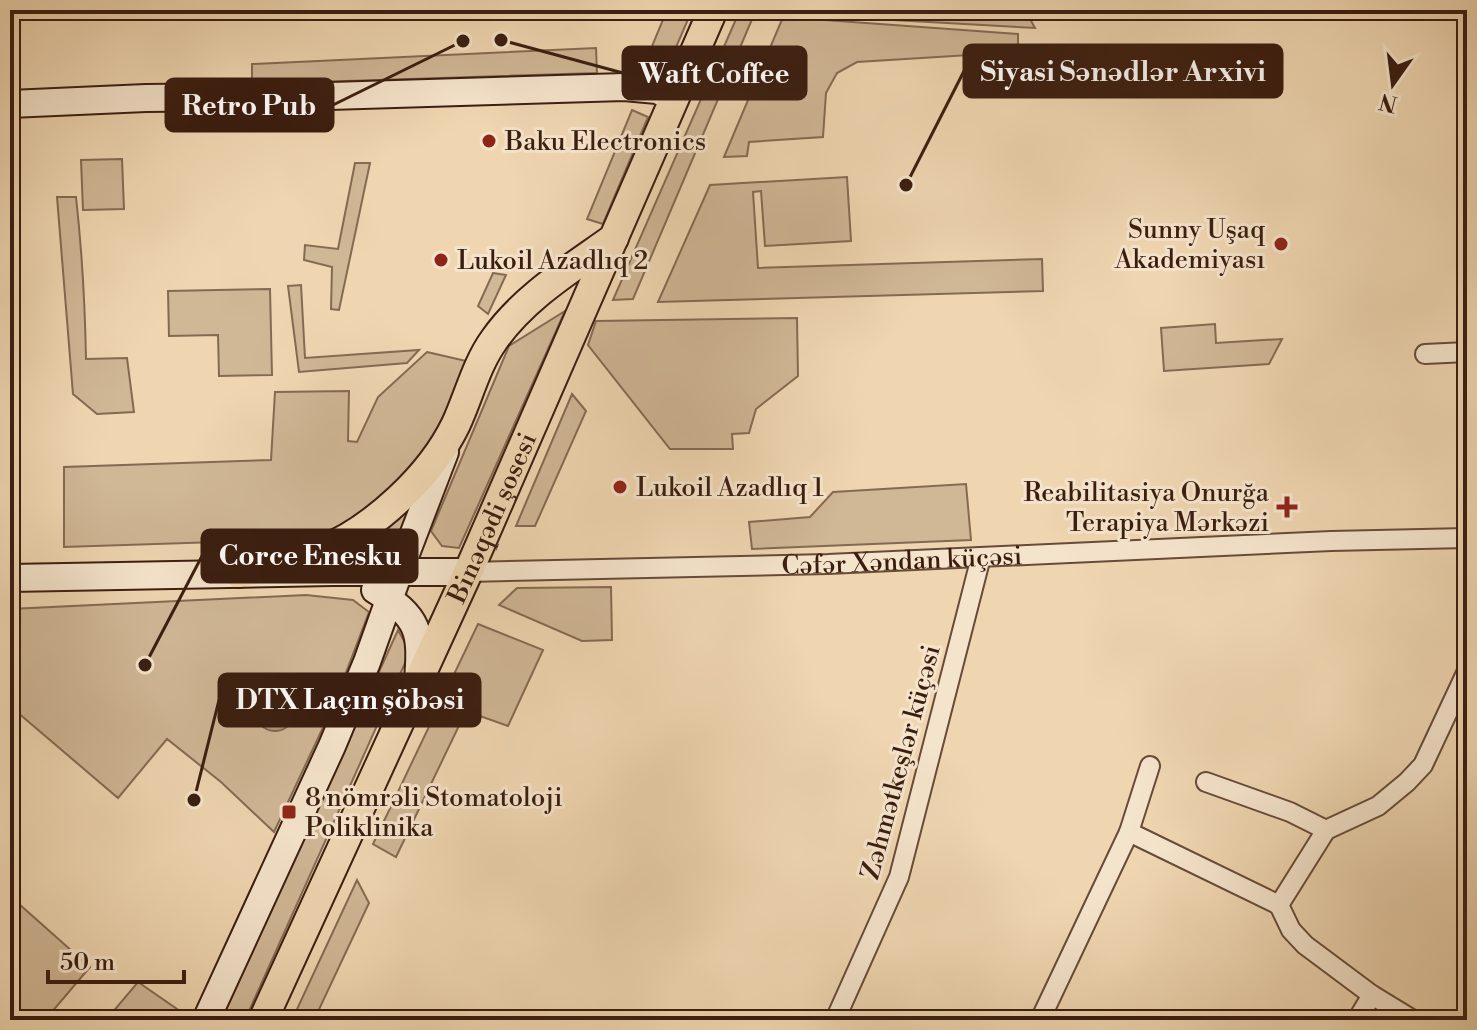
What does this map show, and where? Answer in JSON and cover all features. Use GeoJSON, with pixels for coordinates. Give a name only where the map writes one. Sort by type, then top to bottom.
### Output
{"type":"FeatureCollection","features":[{"type":"Feature","properties":{"kind":"main road","name":"Binəqədi şosesi"},"geometry":{"type":"LineString","coordinates":[[263,1020],[468,572],[713,10]]}},
{"type":"Feature","properties":{"kind":"main road"},"geometry":{"type":"LineString","coordinates":[[238,573],[310,556],[343,540],[389,508],[408,490],[455,426],[484,357],[511,318],[558,278],[615,237]]}},
{"type":"Feature","properties":{"kind":"street"},"geometry":{"type":"LineString","coordinates":[[10,104],[624,87],[649,88],[675,98]]}},
{"type":"Feature","properties":{"kind":"street"},"geometry":{"type":"LineString","coordinates":[[1425,354],[1467,352]]}},
{"type":"Feature","properties":{"kind":"street"},"geometry":{"type":"LineString","coordinates":[[206,1020],[332,746],[367,662],[455,426]]}},
{"type":"Feature","properties":{"kind":"street"},"geometry":{"type":"LineString","coordinates":[[415,529],[418,555],[438,572]]}},
{"type":"Feature","properties":{"kind":"street","name":"Cəfər Xəndan küçəsi"},"geometry":{"type":"LineString","coordinates":[[468,572],[828,564],[1331,541],[1467,538]]}},
{"type":"Feature","properties":{"kind":"street","name":"Zəhmətkeşlər küçəsi"},"geometry":{"type":"LineString","coordinates":[[835,1020],[899,877],[981,557]]}},
{"type":"Feature","properties":{"kind":"street"},"geometry":{"type":"LineString","coordinates":[[332,572],[390,599],[416,627],[421,649],[418,682]]}},
{"type":"Feature","properties":{"kind":"street"},"geometry":{"type":"LineString","coordinates":[[10,578],[468,572]]}},
{"type":"Feature","properties":{"kind":"street"},"geometry":{"type":"LineString","coordinates":[[1279,905],[1326,830],[1378,806],[1423,765],[1467,671]]}},
{"type":"Feature","properties":{"kind":"street"},"geometry":{"type":"LineString","coordinates":[[1040,1020],[1129,832],[1150,766]]}},
{"type":"Feature","properties":{"kind":"street"},"geometry":{"type":"LineString","coordinates":[[1206,782],[1290,812],[1326,830]]}},
{"type":"Feature","properties":{"kind":"street"},"geometry":{"type":"LineString","coordinates":[[1129,832],[1279,905],[1291,930],[1305,945],[1372,995],[1413,1020]]}},
{"type":"Feature","properties":{"kind":"street"},"geometry":{"type":"LineString","coordinates":[[1357,1020],[1372,995]]}},
{"type":"Feature","properties":{"kind":"shaded area"},"geometry":{"type":"Polygon","coordinates":[[[667,10],[692,10],[671,59],[666,65],[658,67],[645,63],[667,10]]]}},
{"type":"Feature","properties":{"kind":"shaded area"},"geometry":{"type":"Polygon","coordinates":[[[740,10],[756,10],[633,299],[613,300],[740,10]]]}},
{"type":"Feature","properties":{"kind":"shaded area"},"geometry":{"type":"Polygon","coordinates":[[[786,10],[1025,10],[1035,28],[786,14],[786,10]]]}},
{"type":"Feature","properties":{"kind":"shaded area"},"geometry":{"type":"Polygon","coordinates":[[[783,17],[1018,34],[1018,52],[857,62],[837,73],[826,93],[823,137],[749,142],[747,156],[724,157],[783,17]]]}},
{"type":"Feature","properties":{"kind":"shaded area"},"geometry":{"type":"Polygon","coordinates":[[[596,48],[597,73],[252,84],[252,64],[596,48]]]}},
{"type":"Feature","properties":{"kind":"shaded area"},"geometry":{"type":"Polygon","coordinates":[[[632,110],[648,117],[603,224],[587,219],[632,110]]]}},
{"type":"Feature","properties":{"kind":"shaded area"},"geometry":{"type":"Polygon","coordinates":[[[122,159],[124,209],[83,210],[81,160],[122,159]]]}},
{"type":"Feature","properties":{"kind":"shaded area"},"geometry":{"type":"Polygon","coordinates":[[[355,163],[370,163],[339,310],[331,309],[332,267],[304,260],[305,245],[338,249],[355,163]]]}},
{"type":"Feature","properties":{"kind":"shaded area"},"geometry":{"type":"Polygon","coordinates":[[[847,177],[851,241],[765,246],[761,191],[753,192],[758,268],[1042,259],[1043,291],[658,302],[710,185],[847,177]]]}},
{"type":"Feature","properties":{"kind":"shaded area"},"geometry":{"type":"Polygon","coordinates":[[[57,197],[76,197],[86,359],[127,358],[134,412],[97,414],[73,394],[57,197]]]}},
{"type":"Feature","properties":{"kind":"shaded area"},"geometry":{"type":"Polygon","coordinates":[[[493,273],[506,275],[488,314],[478,306],[493,273]]]}},
{"type":"Feature","properties":{"kind":"shaded area"},"geometry":{"type":"Polygon","coordinates":[[[301,285],[305,358],[419,350],[407,363],[299,372],[288,286],[301,285]]]}},
{"type":"Feature","properties":{"kind":"shaded area"},"geometry":{"type":"Polygon","coordinates":[[[270,289],[272,375],[219,376],[218,335],[169,336],[168,291],[270,289]]]}},
{"type":"Feature","properties":{"kind":"shaded area"},"geometry":{"type":"Polygon","coordinates":[[[565,311],[459,548],[442,546],[431,531],[509,346],[565,311]]]}},
{"type":"Feature","properties":{"kind":"shaded area"},"geometry":{"type":"Polygon","coordinates":[[[797,318],[798,376],[756,409],[749,433],[732,434],[733,449],[670,449],[588,345],[596,321],[797,318]]]}},
{"type":"Feature","properties":{"kind":"shaded area"},"geometry":{"type":"Polygon","coordinates":[[[1215,324],[1216,343],[1282,339],[1269,364],[1164,371],[1161,328],[1215,324]]]}},
{"type":"Feature","properties":{"kind":"shaded area"},"geometry":{"type":"Polygon","coordinates":[[[427,352],[466,361],[441,426],[405,478],[351,522],[314,536],[281,540],[64,547],[64,467],[271,460],[275,392],[349,391],[348,441],[357,442],[378,397],[427,352]]]}},
{"type":"Feature","properties":{"kind":"shaded area"},"geometry":{"type":"Polygon","coordinates":[[[572,394],[586,411],[535,526],[516,526],[572,394]]]}},
{"type":"Feature","properties":{"kind":"shaded area"},"geometry":{"type":"Polygon","coordinates":[[[966,484],[971,540],[752,549],[749,522],[810,517],[833,492],[966,484]]]}},
{"type":"Feature","properties":{"kind":"shaded area"},"geometry":{"type":"Polygon","coordinates":[[[421,495],[403,545],[366,545],[421,495]]]}},
{"type":"Feature","properties":{"kind":"shaded area"},"geometry":{"type":"Polygon","coordinates":[[[611,587],[612,640],[582,641],[499,605],[517,588],[611,587]]]}},
{"type":"Feature","properties":{"kind":"shaded area"},"geometry":{"type":"Polygon","coordinates":[[[306,595],[353,600],[369,612],[334,704],[274,832],[221,782],[167,739],[118,798],[10,706],[10,609],[306,595]]]}},
{"type":"Feature","properties":{"kind":"shaded area"},"geometry":{"type":"Polygon","coordinates":[[[478,624],[543,650],[508,726],[466,711],[396,857],[373,844],[478,624]]]}},
{"type":"Feature","properties":{"kind":"shaded area"},"geometry":{"type":"Polygon","coordinates":[[[398,630],[410,652],[245,1020],[221,1020],[398,630]]]}},
{"type":"Feature","properties":{"kind":"shaded area"},"geometry":{"type":"Polygon","coordinates":[[[275,691],[289,697],[295,711],[289,725],[275,731],[261,725],[255,711],[261,697],[275,691]]]}},
{"type":"Feature","properties":{"kind":"shaded area"},"geometry":{"type":"Polygon","coordinates":[[[357,880],[369,903],[314,1020],[292,1020],[357,880]]]}},
{"type":"Feature","properties":{"kind":"shaded area"},"geometry":{"type":"Polygon","coordinates":[[[10,896],[90,967],[45,1020],[10,1020],[10,896]]]}},
{"type":"Feature","properties":{"kind":"shaded area"},"geometry":{"type":"Polygon","coordinates":[[[138,982],[193,1020],[106,1020],[138,982]]]}},
{"type":"Feature","properties":{"kind":"place","name":"Waft Coffee"},"geometry":{"type":"Point","coordinates":[501,40]}},
{"type":"Feature","properties":{"kind":"place","name":"Retro Pub"},"geometry":{"type":"Point","coordinates":[463,41]}},
{"type":"Feature","properties":{"kind":"place","name":"Baku Electronics"},"geometry":{"type":"Point","coordinates":[489,141]}},
{"type":"Feature","properties":{"kind":"place","name":"Siyasi Sənədlər Arxivi"},"geometry":{"type":"Point","coordinates":[906,185]}},
{"type":"Feature","properties":{"kind":"place","name":"Sunny Uşaq Akademiyası"},"geometry":{"type":"Point","coordinates":[1281,244]}},
{"type":"Feature","properties":{"kind":"place","name":"Lukoil Azadlıq 2"},"geometry":{"type":"Point","coordinates":[441,260]}},
{"type":"Feature","properties":{"kind":"place","name":"Lukoil Azadlıq 1"},"geometry":{"type":"Point","coordinates":[620,487]}},
{"type":"Feature","properties":{"kind":"place","name":"Reabilitasiya Onurğa Terapiya Mərkəzi"},"geometry":{"type":"Point","coordinates":[1287,507]}},
{"type":"Feature","properties":{"kind":"place","name":"Corce Enesku"},"geometry":{"type":"Point","coordinates":[145,665]}},
{"type":"Feature","properties":{"kind":"place","name":"DTX Laçın şöbəsi"},"geometry":{"type":"Point","coordinates":[194,800]}},
{"type":"Feature","properties":{"kind":"place","name":"8 nömrəli Stomatoloji Poliklinika"},"geometry":{"type":"Point","coordinates":[289,812]}}]}
